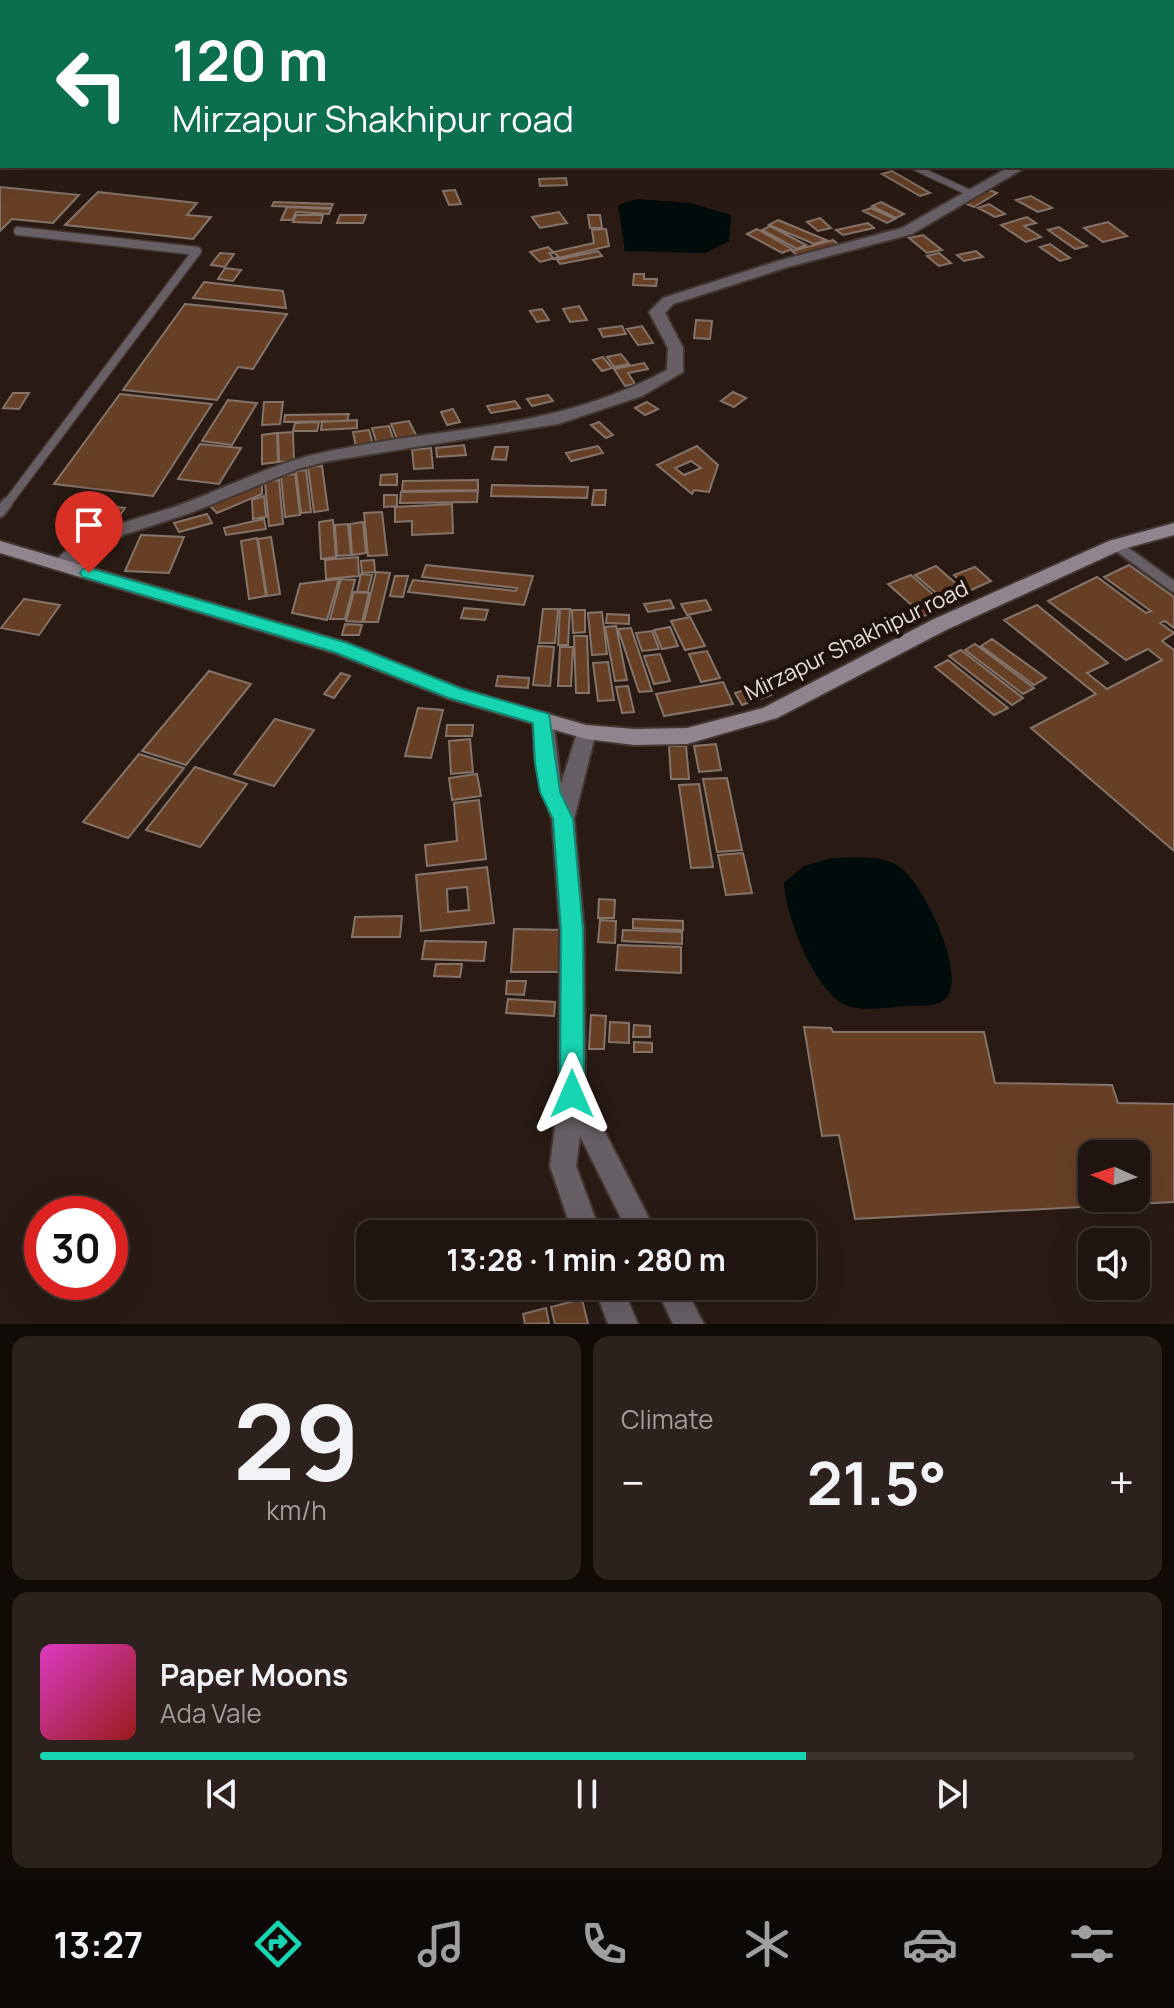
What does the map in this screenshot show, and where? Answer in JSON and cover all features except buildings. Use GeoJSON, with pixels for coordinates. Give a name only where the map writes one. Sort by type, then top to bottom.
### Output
{"type":"FeatureCollection","features":[{"type":"Feature","properties":{"kind":"main road","name":"Mirzapur Shakhipur road"},"geometry":{"type":"LineString","coordinates":[[0,547],[341,648],[456,694],[586,732],[634,737],[687,736],[770,713],[939,625],[1116,545],[1174,529]]}},
{"type":"Feature","properties":{"kind":"street"},"geometry":{"type":"LineString","coordinates":[[61,565],[108,534],[185,508],[273,469],[329,456],[508,428],[603,407],[634,395],[675,372],[679,358],[672,337],[657,312],[668,301],[783,264],[907,231],[1017,168]]}},
{"type":"Feature","properties":{"kind":"street"},"geometry":{"type":"LineString","coordinates":[[543,719],[544,763],[550,792],[563,819]]}},
{"type":"Feature","properties":{"kind":"street"},"geometry":{"type":"LineString","coordinates":[[582,1220],[563,1166],[572,1094],[572,930],[563,819],[586,732]]}},
{"type":"Feature","properties":{"kind":"street"},"geometry":{"type":"LineString","coordinates":[[572,1094],[636,1220]]}},
{"type":"Feature","properties":{"kind":"street"},"geometry":{"type":"LineString","coordinates":[[614,1300],[623,1324]]}},
{"type":"Feature","properties":{"kind":"street"},"geometry":{"type":"LineString","coordinates":[[676,1300],[689,1324]]}},
{"type":"Feature","properties":{"kind":"lane"},"geometry":{"type":"LineString","coordinates":[[916,168],[970,193]]}},
{"type":"Feature","properties":{"kind":"lane"},"geometry":{"type":"LineString","coordinates":[[0,512],[197,251],[18,231]]}},
{"type":"Feature","properties":{"kind":"lane"},"geometry":{"type":"LineString","coordinates":[[1116,545],[1174,587]]}},
{"type":"Feature","properties":{"kind":"shaded area"},"geometry":{"type":"Polygon","coordinates":[[[637,199],[690,203],[731,215],[729,241],[705,253],[625,251],[618,205],[637,199]]]}},
{"type":"Feature","properties":{"kind":"shaded area"},"geometry":{"type":"Polygon","coordinates":[[[832,858],[886,860],[904,871],[916,885],[938,924],[951,967],[952,984],[943,1001],[928,1005],[858,1008],[838,1000],[826,989],[797,935],[784,883],[804,866],[832,858]]]}},
{"type":"Feature","properties":{"kind":"route"},"geometry":{"type":"LineString","coordinates":[[89,573],[341,648],[456,694],[543,719],[544,763],[550,792],[563,819],[572,930],[572,1094]]}}]}
